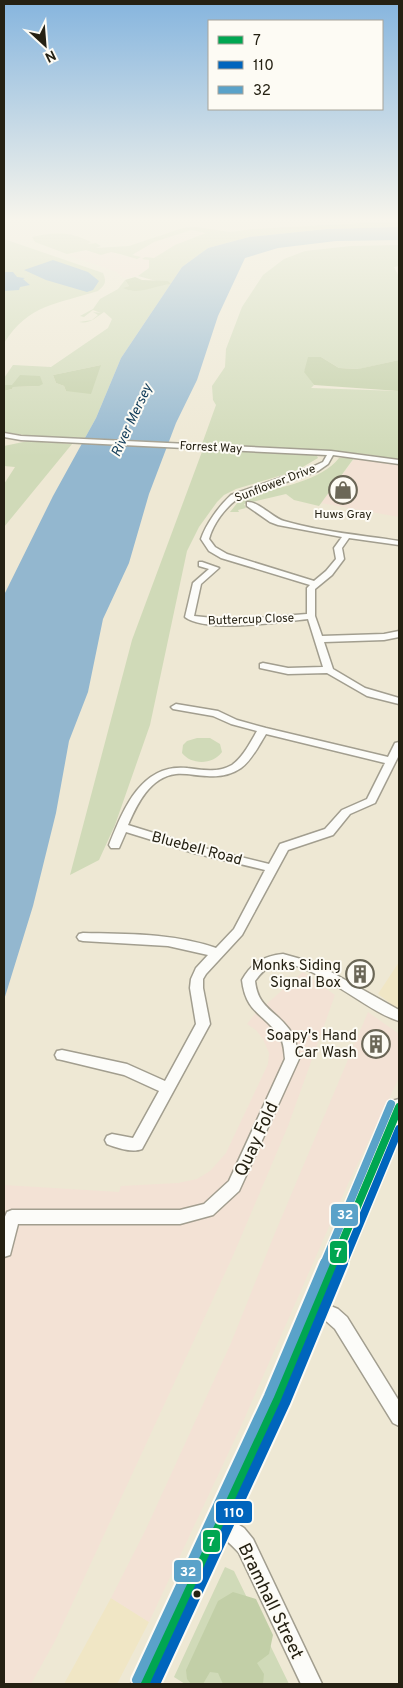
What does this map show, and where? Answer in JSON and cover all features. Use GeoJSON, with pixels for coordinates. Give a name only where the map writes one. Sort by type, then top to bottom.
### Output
{"type":"FeatureCollection","features":[{"type":"Feature","properties":{"kind":"street","name":"Forrest Way"},"geometry":{"type":"LineString","coordinates":[[4,435],[21,438],[331,453],[399,462]]}},
{"type":"Feature","properties":{"kind":"street","name":"Forrest Way"},"geometry":{"type":"LineString","coordinates":[[4,442],[21,438]]}},
{"type":"Feature","properties":{"kind":"street","name":"Sunflower Drive"},"geometry":{"type":"LineString","coordinates":[[315,584],[224,556],[212,549],[205,539],[207,532],[234,497],[310,472],[326,463],[331,453]]}},
{"type":"Feature","properties":{"kind":"street"},"geometry":{"type":"LineString","coordinates":[[244,512],[253,506],[281,523],[399,543]]}},
{"type":"Feature","properties":{"kind":"street"},"geometry":{"type":"LineString","coordinates":[[329,670],[311,616],[311,588],[329,573],[340,558],[338,548],[347,535]]}},
{"type":"Feature","properties":{"kind":"street","name":"Buttercup Close"},"geometry":{"type":"LineString","coordinates":[[202,564],[215,568],[197,583],[189,617],[200,621],[267,621],[311,616]]}},
{"type":"Feature","properties":{"kind":"street"},"geometry":{"type":"LineString","coordinates":[[320,640],[384,637],[399,634]]}},
{"type":"Feature","properties":{"kind":"street"},"geometry":{"type":"LineString","coordinates":[[263,666],[288,671],[329,670],[352,685],[376,697],[399,701]]}},
{"type":"Feature","properties":{"kind":"street"},"geometry":{"type":"LineString","coordinates":[[176,707],[215,713],[234,722],[263,730],[390,760]]}},
{"type":"Feature","properties":{"kind":"street"},"geometry":{"type":"LineString","coordinates":[[115,845],[122,827],[144,786],[160,775],[176,771],[213,774],[230,770],[239,764],[263,730]]}},
{"type":"Feature","properties":{"kind":"street"},"geometry":{"type":"LineString","coordinates":[[112,1140],[137,1145],[203,1024],[203,1010],[198,996],[196,980],[205,965],[237,934],[284,847],[329,832],[346,812],[371,800],[399,745]]}},
{"type":"Feature","properties":{"kind":"street","name":"Bluebell Road"},"geometry":{"type":"LineString","coordinates":[[122,827],[194,849],[271,868]]}},
{"type":"Feature","properties":{"kind":"street"},"geometry":{"type":"LineString","coordinates":[[83,936],[174,941],[198,945],[217,953]]}},
{"type":"Feature","properties":{"kind":"street","name":"Quay Fold"},"geometry":{"type":"LineString","coordinates":[[4,1250],[12,1217],[180,1217],[208,1210],[234,1186],[292,1059],[290,1040],[284,1030],[257,1006],[251,998],[248,980],[259,966],[284,959],[299,960],[316,968],[384,1010],[399,1016]]}},
{"type":"Feature","properties":{"kind":"street"},"geometry":{"type":"LineString","coordinates":[[62,1056],[127,1070],[168,1089]]}},
{"type":"Feature","properties":{"kind":"street"},"geometry":{"type":"LineString","coordinates":[[145,1684],[222,1524],[316,1308],[399,1107]]}},
{"type":"Feature","properties":{"kind":"street"},"geometry":{"type":"LineString","coordinates":[[316,1308],[332,1315],[341,1323],[399,1417]]}},
{"type":"Feature","properties":{"kind":"street","name":"Bramhall Street"},"geometry":{"type":"LineString","coordinates":[[222,1524],[233,1530],[246,1546],[312,1684]]}},
{"type":"Feature","properties":{"kind":"shaded area"},"geometry":{"type":"Polygon","coordinates":[[[355,458],[399,465],[399,517],[321,503],[355,458]]]}},
{"type":"Feature","properties":{"kind":"shaded area"},"geometry":{"type":"Polygon","coordinates":[[[399,962],[399,1010],[378,994],[399,962]]]}},
{"type":"Feature","properties":{"kind":"shaded area"},"geometry":{"type":"Polygon","coordinates":[[[303,972],[335,995],[288,1126],[232,1258],[55,1641],[31,1684],[4,1684],[4,1185],[119,1192],[121,1186],[178,1183],[197,1179],[210,1171],[226,1153],[268,1064],[269,1053],[263,1039],[256,1030],[247,1024],[254,1015],[303,972]]]}},
{"type":"Feature","properties":{"kind":"shaded area"},"geometry":{"type":"Polygon","coordinates":[[[368,1012],[399,1034],[399,1078],[347,1186],[242,1424],[149,1622],[111,1598],[146,1529],[231,1343],[368,1012]]]}},
{"type":"Feature","properties":{"kind":"shaded area"},"geometry":{"type":"Polygon","coordinates":[[[111,1598],[149,1622],[117,1684],[64,1684],[111,1598]]]}},
{"type":"Feature","properties":{"kind":"green space"},"geometry":{"type":"Polygon","coordinates":[[[4,300],[68,300],[45,307],[23,320],[4,343],[4,300]]]}},
{"type":"Feature","properties":{"kind":"green space"},"geometry":{"type":"Polygon","coordinates":[[[99,300],[160,300],[121,358],[96,418],[85,438],[30,436],[4,432],[4,391],[13,387],[39,386],[4,385],[4,378],[13,365],[51,367],[108,328],[112,319],[104,312],[92,320],[98,315],[93,312],[101,313],[93,310],[84,317],[80,316],[93,309],[99,300]],[[101,365],[53,375],[56,383],[64,386],[66,391],[101,365]]]}},
{"type":"Feature","properties":{"kind":"green space"},"geometry":{"type":"Polygon","coordinates":[[[247,300],[399,300],[399,360],[359,369],[339,368],[321,357],[304,371],[314,385],[311,388],[399,391],[399,462],[377,459],[379,456],[365,454],[202,444],[216,405],[213,400],[212,386],[225,367],[226,349],[242,307],[247,300]]]}},
{"type":"Feature","properties":{"kind":"green space"},"geometry":{"type":"Polygon","coordinates":[[[308,357],[321,357],[339,368],[358,369],[399,360],[399,391],[314,385],[304,372],[308,357]]]}},
{"type":"Feature","properties":{"kind":"green space"},"geometry":{"type":"Polygon","coordinates":[[[101,365],[91,394],[66,391],[64,386],[56,383],[53,375],[101,365]]]}},
{"type":"Feature","properties":{"kind":"green space"},"geometry":{"type":"Polygon","coordinates":[[[20,375],[40,376],[43,384],[39,386],[13,387],[4,391],[4,385],[12,385],[20,375]]]}},
{"type":"Feature","properties":{"kind":"green space"},"geometry":{"type":"Polygon","coordinates":[[[28,441],[72,444],[4,527],[4,484],[15,467],[4,466],[4,446],[28,441]]]}},
{"type":"Feature","properties":{"kind":"green space"},"geometry":{"type":"Polygon","coordinates":[[[203,449],[310,454],[318,458],[296,471],[236,489],[224,495],[199,527],[187,551],[150,725],[115,825],[99,860],[70,875],[132,640],[203,449]]]}},
{"type":"Feature","properties":{"kind":"green space"},"geometry":{"type":"Polygon","coordinates":[[[339,458],[354,458],[319,506],[294,500],[286,494],[244,504],[246,508],[238,510],[239,512],[230,512],[244,498],[295,484],[320,474],[339,458]]]}},
{"type":"Feature","properties":{"kind":"green space"},"geometry":{"type":"Polygon","coordinates":[[[197,738],[210,738],[220,744],[222,752],[208,761],[191,760],[182,753],[183,745],[187,741],[197,738]]]}},
{"type":"Feature","properties":{"kind":"green space"},"geometry":{"type":"Polygon","coordinates":[[[225,1567],[234,1571],[289,1684],[185,1684],[174,1677],[225,1567]]]}},
{"type":"Feature","properties":{"kind":"green space"},"geometry":{"type":"Polygon","coordinates":[[[233,1592],[256,1599],[273,1635],[269,1654],[257,1663],[264,1674],[263,1684],[223,1684],[218,1673],[210,1672],[203,1684],[191,1684],[187,1679],[186,1670],[218,1601],[233,1592]]]}},
{"type":"Feature","properties":{"kind":"water","name":"River Mersey"},"geometry":{"type":"Polygon","coordinates":[[[160,300],[226,300],[218,316],[197,380],[176,423],[149,494],[129,563],[103,619],[88,692],[69,741],[56,813],[33,906],[4,1000],[4,595],[53,496],[96,418],[121,358],[160,300]]]}},
{"type":"Feature","properties":{"kind":"transit line","name":"32"},"geometry":{"type":"LineString","coordinates":[[137,1680],[269,1396],[391,1104]]}},
{"type":"Feature","properties":{"kind":"transit line","name":"7"},"geometry":{"type":"LineString","coordinates":[[145,1684],[277,1399],[399,1107]]}},
{"type":"Feature","properties":{"kind":"transit line","name":"110"},"geometry":{"type":"LineString","coordinates":[[155,1684],[285,1403],[399,1129]]}},
{"type":"Feature","properties":{"kind":"place","name":"Huws Gray"},"geometry":{"type":"Point","coordinates":[343,490]}},
{"type":"Feature","properties":{"kind":"place","name":"Monks Siding Signal Box"},"geometry":{"type":"Point","coordinates":[360,974]}},
{"type":"Feature","properties":{"kind":"place","name":"Soapy's Hand Car Wash"},"geometry":{"type":"Point","coordinates":[376,1044]}}]}
